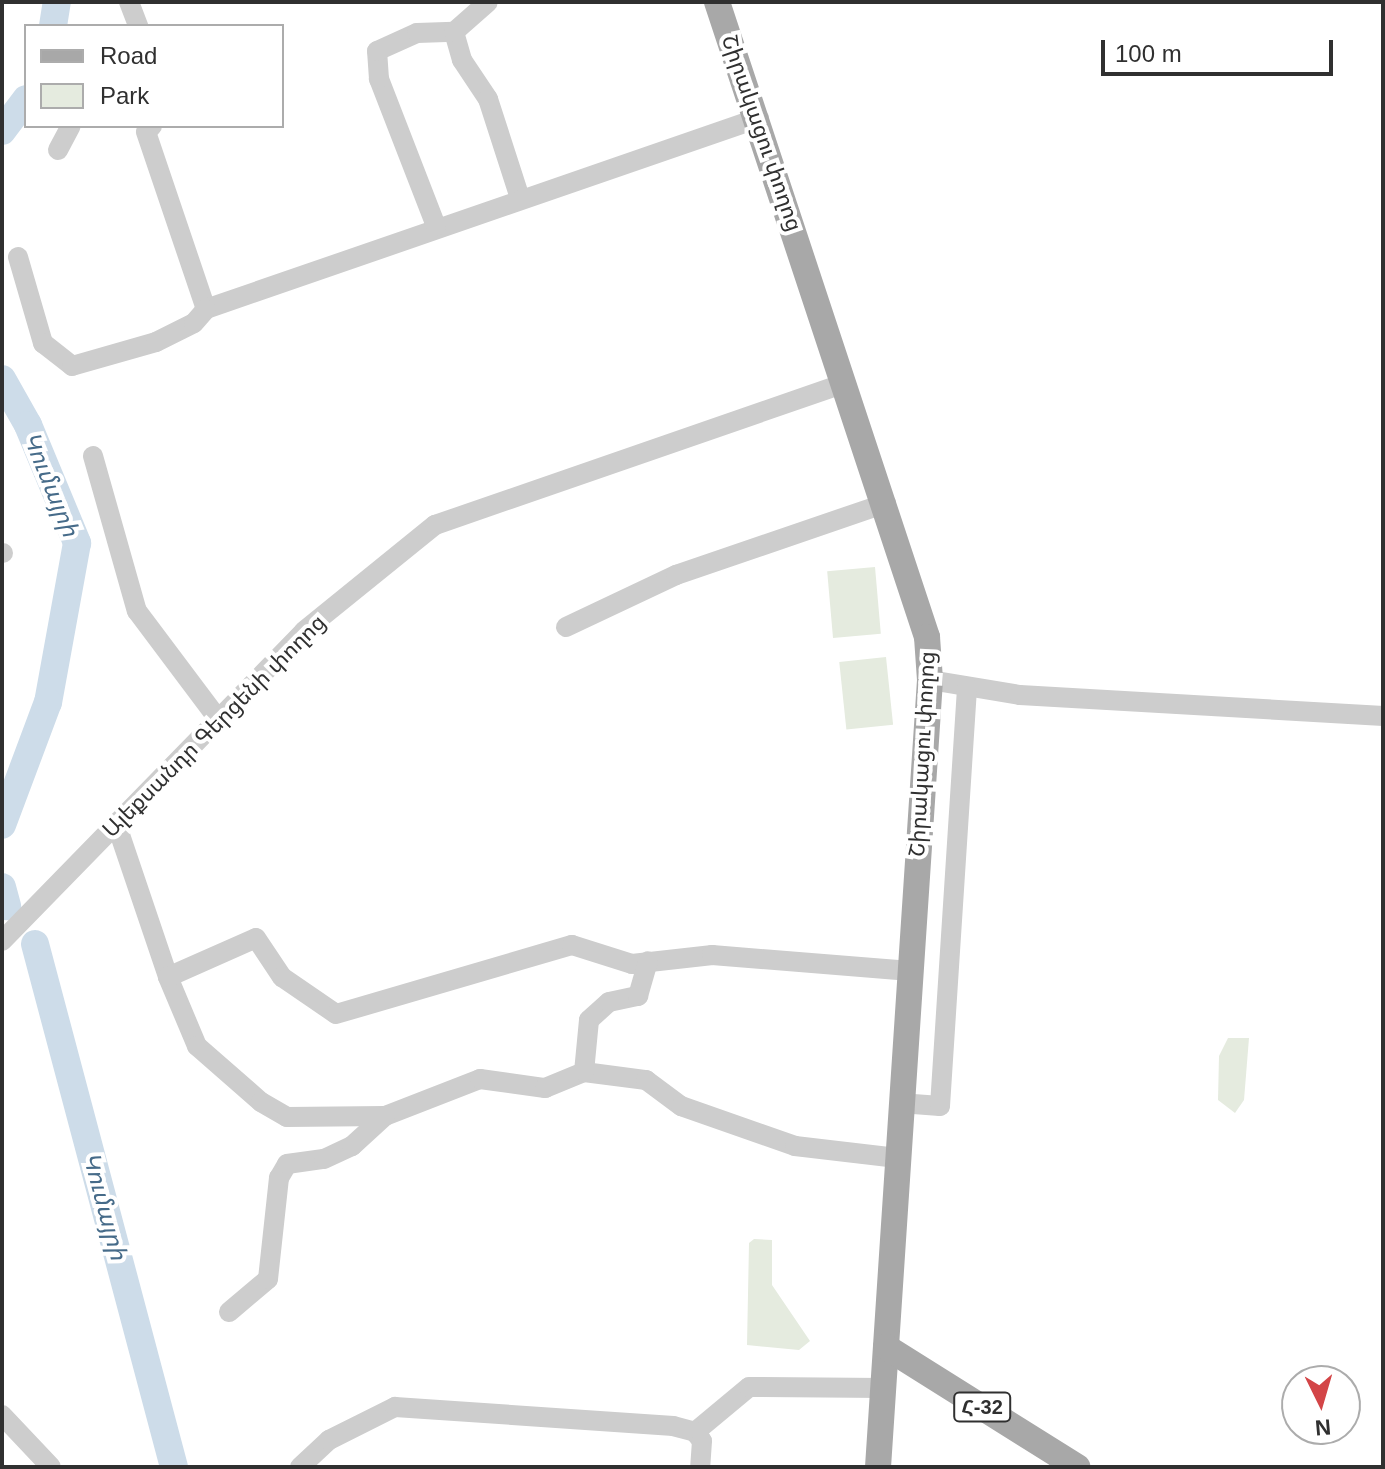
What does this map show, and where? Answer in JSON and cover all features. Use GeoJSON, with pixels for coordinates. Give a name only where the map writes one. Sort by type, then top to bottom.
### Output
{"type":"FeatureCollection","features":[{"type":"Feature","properties":{"kind":"main road","name":"Շիրակացու փողոց"},"geometry":{"type":"LineString","coordinates":[[717,2],[759,118],[917,596],[930,680],[878,1467]]}},
{"type":"Feature","properties":{"kind":"main road","name":"Հ-32"},"geometry":{"type":"LineString","coordinates":[[886,1347],[1077,1467]]}},
{"type":"Feature","properties":{"kind":"street"},"geometry":{"type":"LineString","coordinates":[[129,2],[137,24]]}},
{"type":"Feature","properties":{"kind":"street"},"geometry":{"type":"LineString","coordinates":[[436,226],[379,79],[377,51],[417,33],[454,32],[488,2]]}},
{"type":"Feature","properties":{"kind":"street"},"geometry":{"type":"LineString","coordinates":[[454,32],[462,60],[488,99],[520,198]]}},
{"type":"Feature","properties":{"kind":"street"},"geometry":{"type":"LineString","coordinates":[[18,257],[43,343],[72,366],[156,342],[194,323],[206,309],[436,226],[759,118]]}},
{"type":"Feature","properties":{"kind":"street"},"geometry":{"type":"LineString","coordinates":[[58,150],[70,128]]}},
{"type":"Feature","properties":{"kind":"street"},"geometry":{"type":"LineString","coordinates":[[144,128],[206,309]]}},
{"type":"Feature","properties":{"kind":"street","name":"Ալեքսանդր Գերցենի փողոց"},"geometry":{"type":"LineString","coordinates":[[2,941],[304,631],[435,525],[845,383]]}},
{"type":"Feature","properties":{"kind":"street"},"geometry":{"type":"LineString","coordinates":[[93,456],[137,611],[218,719]]}},
{"type":"Feature","properties":{"kind":"street"},"geometry":{"type":"LineString","coordinates":[[566,627],[676,575],[886,503]]}},
{"type":"Feature","properties":{"kind":"street"},"geometry":{"type":"LineString","coordinates":[[930,680],[1020,695],[1383,716]]}},
{"type":"Feature","properties":{"kind":"street"},"geometry":{"type":"LineString","coordinates":[[900,1103],[940,1106],[967,687]]}},
{"type":"Feature","properties":{"kind":"street"},"geometry":{"type":"LineString","coordinates":[[116,823],[168,977],[197,1046],[261,1102],[304,1120],[385,1116],[480,1079],[545,1088],[584,1072],[646,1080],[681,1106],[795,1146],[897,1158]]}},
{"type":"Feature","properties":{"kind":"street"},"geometry":{"type":"LineString","coordinates":[[168,977],[256,938],[282,977],[336,1014],[572,945],[632,964],[712,955],[910,971]]}},
{"type":"Feature","properties":{"kind":"street"},"geometry":{"type":"LineString","coordinates":[[584,1072],[589,1020],[609,1002],[638,996],[648,961]]}},
{"type":"Feature","properties":{"kind":"street"},"geometry":{"type":"LineString","coordinates":[[229,1312],[268,1279],[279,1178],[287,1164],[324,1159],[352,1146],[385,1116]]}},
{"type":"Feature","properties":{"kind":"street"},"geometry":{"type":"LineString","coordinates":[[695,1432],[749,1387],[883,1388]]}},
{"type":"Feature","properties":{"kind":"street"},"geometry":{"type":"LineString","coordinates":[[300,1467],[329,1440],[395,1407],[673,1426],[695,1432],[702,1441],[700,1467]]}},
{"type":"Feature","properties":{"kind":"street"},"geometry":{"type":"LineString","coordinates":[[2,1415],[51,1467]]}},
{"type":"Feature","properties":{"kind":"green space"},"geometry":{"type":"Polygon","coordinates":[[[875,567],[881,634],[833,638],[827,571],[875,567]]]}},
{"type":"Feature","properties":{"kind":"green space"},"geometry":{"type":"Polygon","coordinates":[[[886,657],[893,725],[846,730],[839,662],[886,657]]]}},
{"type":"Feature","properties":{"kind":"green space"},"geometry":{"type":"Polygon","coordinates":[[[1228,1038],[1249,1038],[1244,1100],[1235,1113],[1218,1100],[1219,1056],[1228,1038]]]}},
{"type":"Feature","properties":{"kind":"green space"},"geometry":{"type":"Polygon","coordinates":[[[754,1239],[772,1240],[772,1285],[810,1341],[799,1350],[747,1345],[749,1243],[754,1239]]]}},
{"type":"Feature","properties":{"kind":"waterway","name":"Կումայրի"},"geometry":{"type":"LineString","coordinates":[[53,24],[57,2]]}},
{"type":"Feature","properties":{"kind":"waterway","name":"Կումայրի"},"geometry":{"type":"LineString","coordinates":[[2,131],[24,102]]}},
{"type":"Feature","properties":{"kind":"waterway","name":"Կումայրի"},"geometry":{"type":"LineString","coordinates":[[2,379],[28,425],[77,543],[48,702],[2,825]]}},
{"type":"Feature","properties":{"kind":"waterway","name":"Կումայրի"},"geometry":{"type":"LineString","coordinates":[[2,887],[7,906]]}},
{"type":"Feature","properties":{"kind":"waterway","name":"Կումայրի"},"geometry":{"type":"LineString","coordinates":[[35,944],[174,1467]]}}]}
